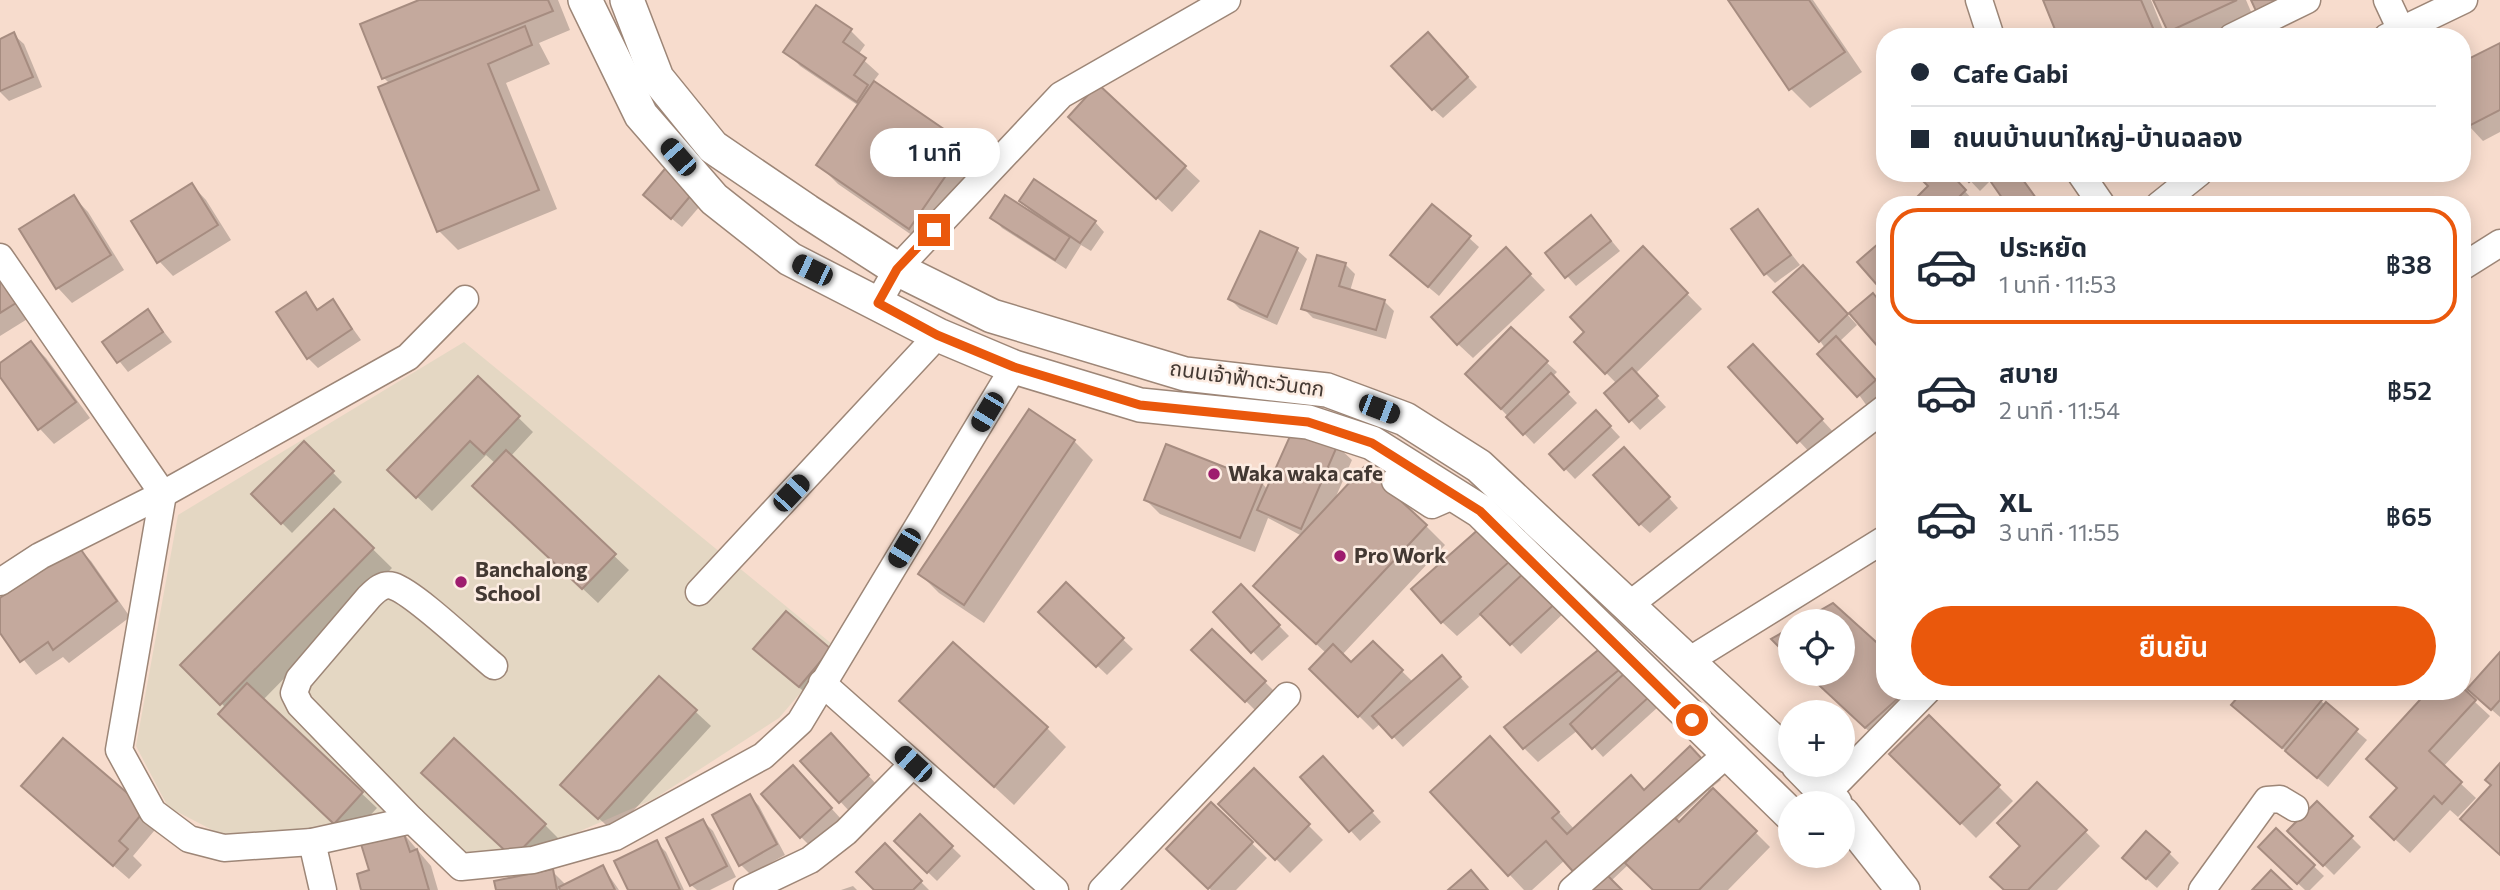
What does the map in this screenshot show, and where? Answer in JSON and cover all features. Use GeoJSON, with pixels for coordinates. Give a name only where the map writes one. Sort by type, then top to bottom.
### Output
{"type":"FeatureCollection","features":[{"type":"Feature","properties":{"kind":"main road","name":"ถนนเจ้าฟ้าตะวันตก"},"geometry":{"type":"LineString","coordinates":[[585,0],[641,115],[714,199],[790,259],[937,335],[1014,367],[1140,405],[1308,422],[1372,443],[1480,511],[1778,803]]}},
{"type":"Feature","properties":{"kind":"main road","name":"ถนนเจ้าฟ้าตะวันตก"},"geometry":{"type":"LineString","coordinates":[[627,0],[657,78],[713,147],[897,269],[992,316],[1185,374],[1327,390],[1405,419],[1479,466],[1690,660],[1778,745]]}},
{"type":"Feature","properties":{"kind":"main road"},"geometry":{"type":"LineString","coordinates":[[1599,627],[1629,604]]}},
{"type":"Feature","properties":{"kind":"main road"},"geometry":{"type":"LineString","coordinates":[[1657,686],[1690,660]]}},
{"type":"Feature","properties":{"kind":"main road"},"geometry":{"type":"LineString","coordinates":[[1810,777],[1823,791]]}},
{"type":"Feature","properties":{"kind":"main road"},"geometry":{"type":"LineString","coordinates":[[1855,829],[1897,883]]}},
{"type":"Feature","properties":{"kind":"main road"},"geometry":{"type":"LineString","coordinates":[[1855,856],[1897,883]]}},
{"type":"Feature","properties":{"kind":"street"},"geometry":{"type":"LineString","coordinates":[[878,303],[897,269],[1061,95],[1227,0]]}},
{"type":"Feature","properties":{"kind":"street"},"geometry":{"type":"LineString","coordinates":[[1979,0],[1988,28]]}},
{"type":"Feature","properties":{"kind":"street"},"geometry":{"type":"LineString","coordinates":[[2250,28],[2307,0]]}},
{"type":"Feature","properties":{"kind":"street"},"geometry":{"type":"LineString","coordinates":[[2387,0],[2393,28]]}},
{"type":"Feature","properties":{"kind":"street"},"geometry":{"type":"LineString","coordinates":[[2405,28],[2464,0]]}},
{"type":"Feature","properties":{"kind":"street"},"geometry":{"type":"LineString","coordinates":[[2170,196],[2188,182]]}},
{"type":"Feature","properties":{"kind":"street"},"geometry":{"type":"LineString","coordinates":[[2471,261],[2500,243]]}},
{"type":"Feature","properties":{"kind":"street"},"geometry":{"type":"LineString","coordinates":[[0,257],[163,494],[119,750],[153,812],[189,839],[224,848],[312,842],[412,820]]}},
{"type":"Feature","properties":{"kind":"street"},"geometry":{"type":"LineString","coordinates":[[0,582],[40,556],[163,494],[408,357],[465,299]]}},
{"type":"Feature","properties":{"kind":"street"},"geometry":{"type":"LineString","coordinates":[[699,592],[937,335]]}},
{"type":"Feature","properties":{"kind":"street"},"geometry":{"type":"LineString","coordinates":[[494,666],[408,595],[391,586],[381,586],[299,678],[295,693],[300,705],[461,867],[533,860],[615,837],[763,756],[800,722],[1014,367]]}},
{"type":"Feature","properties":{"kind":"street"},"geometry":{"type":"LineString","coordinates":[[1629,604],[1876,415]]}},
{"type":"Feature","properties":{"kind":"street"},"geometry":{"type":"LineString","coordinates":[[1395,481],[1432,505],[1455,495]]}},
{"type":"Feature","properties":{"kind":"street"},"geometry":{"type":"LineString","coordinates":[[1690,660],[1876,545]]}},
{"type":"Feature","properties":{"kind":"street"},"geometry":{"type":"LineString","coordinates":[[822,683],[1055,890]]}},
{"type":"Feature","properties":{"kind":"street"},"geometry":{"type":"LineString","coordinates":[[1102,890],[1287,696]]}},
{"type":"Feature","properties":{"kind":"street"},"geometry":{"type":"LineString","coordinates":[[1845,791],[1920,700]]}},
{"type":"Feature","properties":{"kind":"street"},"geometry":{"type":"LineString","coordinates":[[1572,890],[1727,754]]}},
{"type":"Feature","properties":{"kind":"street"},"geometry":{"type":"LineString","coordinates":[[747,890],[810,860],[846,832],[913,764]]}},
{"type":"Feature","properties":{"kind":"street"},"geometry":{"type":"LineString","coordinates":[[2202,890],[2267,800],[2280,799],[2295,808]]}},
{"type":"Feature","properties":{"kind":"street"},"geometry":{"type":"LineString","coordinates":[[312,842],[323,890]]}},
{"type":"Feature","properties":{"kind":"shaded area","name":"Banchalong School"},"geometry":{"type":"Polygon","coordinates":[[[464,342],[838,649],[779,718],[654,799],[541,848],[468,856],[418,809],[303,831],[222,835],[168,807],[136,746],[178,515],[464,342]]]}},
{"type":"Feature","properties":{"kind":"building"},"geometry":{"type":"Polygon","coordinates":[[[419,0],[548,0],[553,11],[382,79],[360,24],[419,0]]]}},
{"type":"Feature","properties":{"kind":"building"},"geometry":{"type":"Polygon","coordinates":[[[1728,0],[1809,0],[1845,52],[1789,90],[1728,0]]]}},
{"type":"Feature","properties":{"kind":"building"},"geometry":{"type":"Polygon","coordinates":[[[2043,0],[2141,0],[2153,28],[2054,28],[2043,0]]]}},
{"type":"Feature","properties":{"kind":"building"},"geometry":{"type":"Polygon","coordinates":[[[2153,0],[2237,0],[2177,28],[2166,28],[2153,0]]]}},
{"type":"Feature","properties":{"kind":"building"},"geometry":{"type":"Polygon","coordinates":[[[2251,0],[2281,0],[2256,11],[2251,0]]]}},
{"type":"Feature","properties":{"kind":"building"},"geometry":{"type":"Polygon","coordinates":[[[816,5],[852,29],[843,42],[866,58],[854,75],[868,85],[857,102],[783,52],[816,5]]]}},
{"type":"Feature","properties":{"kind":"building"},"geometry":{"type":"Polygon","coordinates":[[[525,26],[532,45],[488,64],[539,190],[437,232],[378,87],[525,26]]]}},
{"type":"Feature","properties":{"kind":"building"},"geometry":{"type":"Polygon","coordinates":[[[14,32],[33,77],[0,91],[0,39],[14,32]]]}},
{"type":"Feature","properties":{"kind":"building"},"geometry":{"type":"Polygon","coordinates":[[[1428,32],[1468,77],[1432,110],[1391,66],[1428,32]]]}},
{"type":"Feature","properties":{"kind":"building"},"geometry":{"type":"Polygon","coordinates":[[[2500,43],[2500,110],[2471,125],[2471,58],[2500,43]]]}},
{"type":"Feature","properties":{"kind":"building"},"geometry":{"type":"Polygon","coordinates":[[[874,81],[967,145],[909,229],[816,165],[874,81]]]}},
{"type":"Feature","properties":{"kind":"building"},"geometry":{"type":"Polygon","coordinates":[[[1098,84],[1186,166],[1156,199],[1068,117],[1098,84]]]}},
{"type":"Feature","properties":{"kind":"building"},"geometry":{"type":"Polygon","coordinates":[[[669,164],[697,188],[671,219],[643,195],[669,164]]]}},
{"type":"Feature","properties":{"kind":"building"},"geometry":{"type":"Polygon","coordinates":[[[1034,179],[1096,221],[1080,243],[1019,201],[1034,179]]]}},
{"type":"Feature","properties":{"kind":"building"},"geometry":{"type":"Polygon","coordinates":[[[1924,182],[1958,182],[1966,190],[1960,196],[1918,196],[1928,186],[1924,182]]]}},
{"type":"Feature","properties":{"kind":"building"},"geometry":{"type":"Polygon","coordinates":[[[1991,182],[2024,182],[2035,196],[2001,196],[1991,182]]]}},
{"type":"Feature","properties":{"kind":"building"},"geometry":{"type":"Polygon","coordinates":[[[192,183],[218,225],[157,263],[131,221],[192,183]]]}},
{"type":"Feature","properties":{"kind":"building"},"geometry":{"type":"Polygon","coordinates":[[[74,195],[111,255],[56,289],[19,229],[74,195]]]}},
{"type":"Feature","properties":{"kind":"building"},"geometry":{"type":"Polygon","coordinates":[[[1005,195],[1070,237],[1055,260],[990,218],[1005,195]]]}},
{"type":"Feature","properties":{"kind":"building"},"geometry":{"type":"Polygon","coordinates":[[[1432,204],[1471,236],[1428,287],[1390,255],[1432,204]]]}},
{"type":"Feature","properties":{"kind":"building"},"geometry":{"type":"Polygon","coordinates":[[[1758,209],[1791,255],[1764,275],[1731,229],[1758,209]]]}},
{"type":"Feature","properties":{"kind":"building"},"geometry":{"type":"Polygon","coordinates":[[[1591,215],[1611,241],[1565,278],[1545,253],[1591,215]]]}},
{"type":"Feature","properties":{"kind":"building"},"geometry":{"type":"Polygon","coordinates":[[[1260,231],[1298,248],[1267,317],[1228,299],[1260,231]]]}},
{"type":"Feature","properties":{"kind":"building"},"geometry":{"type":"Polygon","coordinates":[[[1643,246],[1688,293],[1605,374],[1574,342],[1584,332],[1570,317],[1643,246]]]}},
{"type":"Feature","properties":{"kind":"building"},"geometry":{"type":"Polygon","coordinates":[[[1876,246],[1876,284],[1857,262],[1876,246]]]}},
{"type":"Feature","properties":{"kind":"building"},"geometry":{"type":"Polygon","coordinates":[[[1506,247],[1531,274],[1457,345],[1431,317],[1506,247]]]}},
{"type":"Feature","properties":{"kind":"building"},"geometry":{"type":"Polygon","coordinates":[[[1317,255],[1346,263],[1339,286],[1385,300],[1376,330],[1301,309],[1317,255]]]}},
{"type":"Feature","properties":{"kind":"building"},"geometry":{"type":"Polygon","coordinates":[[[1803,265],[1848,314],[1819,342],[1773,292],[1803,265]]]}},
{"type":"Feature","properties":{"kind":"building"},"geometry":{"type":"Polygon","coordinates":[[[0,278],[16,303],[0,313],[0,278]]]}},
{"type":"Feature","properties":{"kind":"building"},"geometry":{"type":"Polygon","coordinates":[[[306,292],[317,310],[333,299],[352,329],[307,359],[276,312],[306,292]]]}},
{"type":"Feature","properties":{"kind":"building"},"geometry":{"type":"Polygon","coordinates":[[[1873,293],[1876,297],[1876,344],[1849,313],[1873,293]]]}},
{"type":"Feature","properties":{"kind":"building"},"geometry":{"type":"Polygon","coordinates":[[[148,309],[163,332],[117,363],[102,342],[148,309]]]}},
{"type":"Feature","properties":{"kind":"building"},"geometry":{"type":"Polygon","coordinates":[[[1511,327],[1548,361],[1501,409],[1465,374],[1511,327]]]}},
{"type":"Feature","properties":{"kind":"building"},"geometry":{"type":"Polygon","coordinates":[[[1836,336],[1876,380],[1857,397],[1817,354],[1836,336]]]}},
{"type":"Feature","properties":{"kind":"building"},"geometry":{"type":"Polygon","coordinates":[[[31,341],[76,402],[38,430],[0,377],[0,363],[31,341]]]}},
{"type":"Feature","properties":{"kind":"building"},"geometry":{"type":"Polygon","coordinates":[[[1753,344],[1823,419],[1797,443],[1728,367],[1753,344]]]}},
{"type":"Feature","properties":{"kind":"building"},"geometry":{"type":"Polygon","coordinates":[[[1632,368],[1658,396],[1629,422],[1604,393],[1632,368]]]}},
{"type":"Feature","properties":{"kind":"building"},"geometry":{"type":"Polygon","coordinates":[[[1551,373],[1569,392],[1523,435],[1506,417],[1551,373]]]}},
{"type":"Feature","properties":{"kind":"building"},"geometry":{"type":"Polygon","coordinates":[[[478,376],[520,416],[484,454],[470,441],[416,498],[387,470],[478,376]]]}},
{"type":"Feature","properties":{"kind":"building"},"geometry":{"type":"Polygon","coordinates":[[[1029,409],[1075,440],[964,605],[918,574],[1029,409]]]}},
{"type":"Feature","properties":{"kind":"building"},"geometry":{"type":"Polygon","coordinates":[[[1596,410],[1611,426],[1564,470],[1549,454],[1596,410]]]}},
{"type":"Feature","properties":{"kind":"building"},"geometry":{"type":"Polygon","coordinates":[[[1295,425],[1338,444],[1301,529],[1257,510],[1295,425]]]}},
{"type":"Feature","properties":{"kind":"building"},"geometry":{"type":"Polygon","coordinates":[[[304,441],[334,471],[281,524],[251,494],[304,441]]]}},
{"type":"Feature","properties":{"kind":"building"},"geometry":{"type":"Polygon","coordinates":[[[1166,444],[1263,482],[1240,538],[1144,500],[1166,444]]]}},
{"type":"Feature","properties":{"kind":"building"},"geometry":{"type":"Polygon","coordinates":[[[1624,447],[1670,497],[1639,525],[1593,475],[1624,447]]]}},
{"type":"Feature","properties":{"kind":"building"},"geometry":{"type":"Polygon","coordinates":[[[506,450],[616,554],[582,589],[472,486],[506,450]]]}},
{"type":"Feature","properties":{"kind":"building","name":"Pro Work"},"geometry":{"type":"Polygon","coordinates":[[[1364,467],[1427,525],[1316,644],[1253,586],[1364,467]]]}},
{"type":"Feature","properties":{"kind":"building"},"geometry":{"type":"Polygon","coordinates":[[[334,509],[374,548],[220,705],[180,665],[334,509]]]}},
{"type":"Feature","properties":{"kind":"building"},"geometry":{"type":"Polygon","coordinates":[[[1480,528],[1510,561],[1441,623],[1411,589],[1480,528]]]}},
{"type":"Feature","properties":{"kind":"building"},"geometry":{"type":"Polygon","coordinates":[[[77,544],[117,601],[53,650],[48,642],[20,662],[0,633],[0,598],[77,544]]]}},
{"type":"Feature","properties":{"kind":"building"},"geometry":{"type":"Polygon","coordinates":[[[1530,567],[1560,599],[1510,645],[1480,614],[1530,567]]]}},
{"type":"Feature","properties":{"kind":"building"},"geometry":{"type":"Polygon","coordinates":[[[1066,582],[1124,638],[1096,667],[1038,612],[1066,582]]]}},
{"type":"Feature","properties":{"kind":"building"},"geometry":{"type":"Polygon","coordinates":[[[1241,584],[1280,625],[1251,653],[1213,612],[1241,584]]]}},
{"type":"Feature","properties":{"kind":"building"},"geometry":{"type":"Polygon","coordinates":[[[1833,603],[1840,609],[1823,609],[1833,603]]]}},
{"type":"Feature","properties":{"kind":"building"},"geometry":{"type":"Polygon","coordinates":[[[786,611],[831,649],[799,687],[753,649],[786,611]]]}},
{"type":"Feature","properties":{"kind":"building"},"geometry":{"type":"Polygon","coordinates":[[[1855,623],[1876,642],[1876,700],[1896,700],[1865,728],[1855,719],[1855,700],[1835,700],[1820,686],[1855,686],[1855,623]]]}},
{"type":"Feature","properties":{"kind":"building"},"geometry":{"type":"Polygon","coordinates":[[[1212,629],[1266,681],[1245,702],[1191,650],[1212,629]]]}},
{"type":"Feature","properties":{"kind":"building"},"geometry":{"type":"Polygon","coordinates":[[[1778,635],[1778,646],[1771,639],[1778,635]]]}},
{"type":"Feature","properties":{"kind":"building"},"geometry":{"type":"Polygon","coordinates":[[[1373,641],[1403,670],[1358,717],[1309,669],[1333,644],[1351,662],[1373,641]]]}},
{"type":"Feature","properties":{"kind":"building"},"geometry":{"type":"Polygon","coordinates":[[[953,642],[1048,727],[994,787],[899,701],[953,642]]]}},
{"type":"Feature","properties":{"kind":"building"},"geometry":{"type":"Polygon","coordinates":[[[1608,642],[1626,664],[1523,749],[1504,727],[1608,642]]]}},
{"type":"Feature","properties":{"kind":"building"},"geometry":{"type":"Polygon","coordinates":[[[2500,652],[2500,700],[2491,710],[2471,692],[2471,685],[2500,652]]]}},
{"type":"Feature","properties":{"kind":"building"},"geometry":{"type":"Polygon","coordinates":[[[1442,655],[1461,677],[1392,738],[1372,716],[1442,655]]]}},
{"type":"Feature","properties":{"kind":"building"},"geometry":{"type":"Polygon","coordinates":[[[1627,671],[1650,696],[1592,749],[1570,724],[1627,671]]]}},
{"type":"Feature","properties":{"kind":"building"},"geometry":{"type":"Polygon","coordinates":[[[659,676],[697,710],[598,819],[560,785],[659,676]]]}},
{"type":"Feature","properties":{"kind":"building"},"geometry":{"type":"Polygon","coordinates":[[[247,683],[363,792],[334,824],[218,714],[247,683]]]}},
{"type":"Feature","properties":{"kind":"building"},"geometry":{"type":"Polygon","coordinates":[[[2471,695],[2476,700],[2429,751],[2462,782],[2442,804],[2434,796],[2394,840],[2370,817],[2397,788],[2366,759],[2420,700],[2471,700],[2471,695]]]}},
{"type":"Feature","properties":{"kind":"building"},"geometry":{"type":"Polygon","coordinates":[[[2235,700],[2322,700],[2282,748],[2231,705],[2235,700]]]}},
{"type":"Feature","properties":{"kind":"building"},"geometry":{"type":"Polygon","coordinates":[[[2326,702],[2358,729],[2317,778],[2285,751],[2326,702]]]}},
{"type":"Feature","properties":{"kind":"building"},"geometry":{"type":"Polygon","coordinates":[[[1929,715],[2000,785],[1960,824],[1889,754],[1929,715]]]}},
{"type":"Feature","properties":{"kind":"building"},"geometry":{"type":"Polygon","coordinates":[[[831,733],[869,775],[839,803],[800,761],[831,733]]]}},
{"type":"Feature","properties":{"kind":"building"},"geometry":{"type":"Polygon","coordinates":[[[1490,736],[1559,812],[1552,818],[1567,834],[1631,775],[1644,790],[1690,746],[1703,760],[1577,876],[1546,841],[1508,876],[1430,792],[1490,736]]]}},
{"type":"Feature","properties":{"kind":"building"},"geometry":{"type":"Polygon","coordinates":[[[63,738],[146,809],[119,841],[128,849],[113,866],[21,786],[63,738]]]}},
{"type":"Feature","properties":{"kind":"building"},"geometry":{"type":"Polygon","coordinates":[[[454,738],[546,824],[513,858],[421,773],[454,738]]]}},
{"type":"Feature","properties":{"kind":"building"},"geometry":{"type":"Polygon","coordinates":[[[1323,756],[1373,811],[1349,832],[1300,777],[1323,756]]]}},
{"type":"Feature","properties":{"kind":"building"},"geometry":{"type":"Polygon","coordinates":[[[2500,763],[2500,855],[2460,819],[2491,785],[2485,780],[2500,763]]]}},
{"type":"Feature","properties":{"kind":"building"},"geometry":{"type":"Polygon","coordinates":[[[793,765],[832,808],[800,838],[761,794],[793,765]]]}},
{"type":"Feature","properties":{"kind":"building"},"geometry":{"type":"Polygon","coordinates":[[[1254,768],[1310,824],[1275,860],[1218,804],[1254,768]]]}},
{"type":"Feature","properties":{"kind":"building"},"geometry":{"type":"Polygon","coordinates":[[[2037,782],[2087,830],[2028,890],[2004,890],[1990,877],[2020,846],[1997,823],[2037,782]]]}},
{"type":"Feature","properties":{"kind":"building"},"geometry":{"type":"Polygon","coordinates":[[[1713,788],[1757,831],[1699,890],[1653,890],[1625,863],[1672,815],[1679,822],[1713,788]]]}},
{"type":"Feature","properties":{"kind":"building"},"geometry":{"type":"Polygon","coordinates":[[[750,794],[777,844],[739,866],[712,815],[750,794]]]}},
{"type":"Feature","properties":{"kind":"building"},"geometry":{"type":"Polygon","coordinates":[[[2317,801],[2353,836],[2323,866],[2287,831],[2317,801]]]}},
{"type":"Feature","properties":{"kind":"building"},"geometry":{"type":"Polygon","coordinates":[[[1211,802],[1253,842],[1208,889],[1166,849],[1211,802]]]}},
{"type":"Feature","properties":{"kind":"building"},"geometry":{"type":"Polygon","coordinates":[[[920,814],[953,846],[927,873],[894,841],[920,814]]]}},
{"type":"Feature","properties":{"kind":"building"},"geometry":{"type":"Polygon","coordinates":[[[703,819],[727,866],[690,886],[666,838],[703,819]]]}},
{"type":"Feature","properties":{"kind":"building"},"geometry":{"type":"Polygon","coordinates":[[[2276,828],[2315,865],[2297,884],[2258,847],[2276,828]]]}},
{"type":"Feature","properties":{"kind":"building"},"geometry":{"type":"Polygon","coordinates":[[[403,831],[410,852],[417,849],[429,890],[361,890],[357,874],[369,870],[361,844],[403,831]]]}},
{"type":"Feature","properties":{"kind":"building"},"geometry":{"type":"Polygon","coordinates":[[[2146,831],[2170,852],[2146,879],[2122,858],[2146,831]]]}},
{"type":"Feature","properties":{"kind":"building"},"geometry":{"type":"Polygon","coordinates":[[[657,840],[680,890],[628,890],[614,861],[657,840]]]}},
{"type":"Feature","properties":{"kind":"building"},"geometry":{"type":"Polygon","coordinates":[[[885,843],[922,881],[913,890],[874,890],[856,872],[885,843]]]}},
{"type":"Feature","properties":{"kind":"building"},"geometry":{"type":"Polygon","coordinates":[[[603,865],[615,890],[560,890],[559,887],[603,865]]]}},
{"type":"Feature","properties":{"kind":"building"},"geometry":{"type":"Polygon","coordinates":[[[553,869],[557,890],[496,890],[494,881],[553,869]]]}},
{"type":"Feature","properties":{"kind":"building"},"geometry":{"type":"Polygon","coordinates":[[[1471,870],[1488,890],[1448,890],[1471,870]]]}},
{"type":"Feature","properties":{"kind":"building"},"geometry":{"type":"Polygon","coordinates":[[[2271,870],[2292,890],[2252,890],[2271,870]]]}},
{"type":"Feature","properties":{"kind":"building"},"geometry":{"type":"Polygon","coordinates":[[[1603,871],[1622,890],[1585,890],[1603,871]]]}},
{"type":"Feature","properties":{"kind":"place","name":"Waka waka cafe"},"geometry":{"type":"Point","coordinates":[1214,474]}},
{"type":"Feature","properties":{"kind":"place","name":"Pro Work"},"geometry":{"type":"Point","coordinates":[1340,556]}},
{"type":"Feature","properties":{"kind":"place","name":"Banchalong School"},"geometry":{"type":"Point","coordinates":[461,582]}},
{"type":"Feature","properties":{"kind":"route"},"geometry":{"type":"LineString","coordinates":[[934,230],[897,269],[878,303],[937,335],[1014,367],[1140,405],[1308,422],[1372,443],[1480,511],[1692,720]]}}]}
